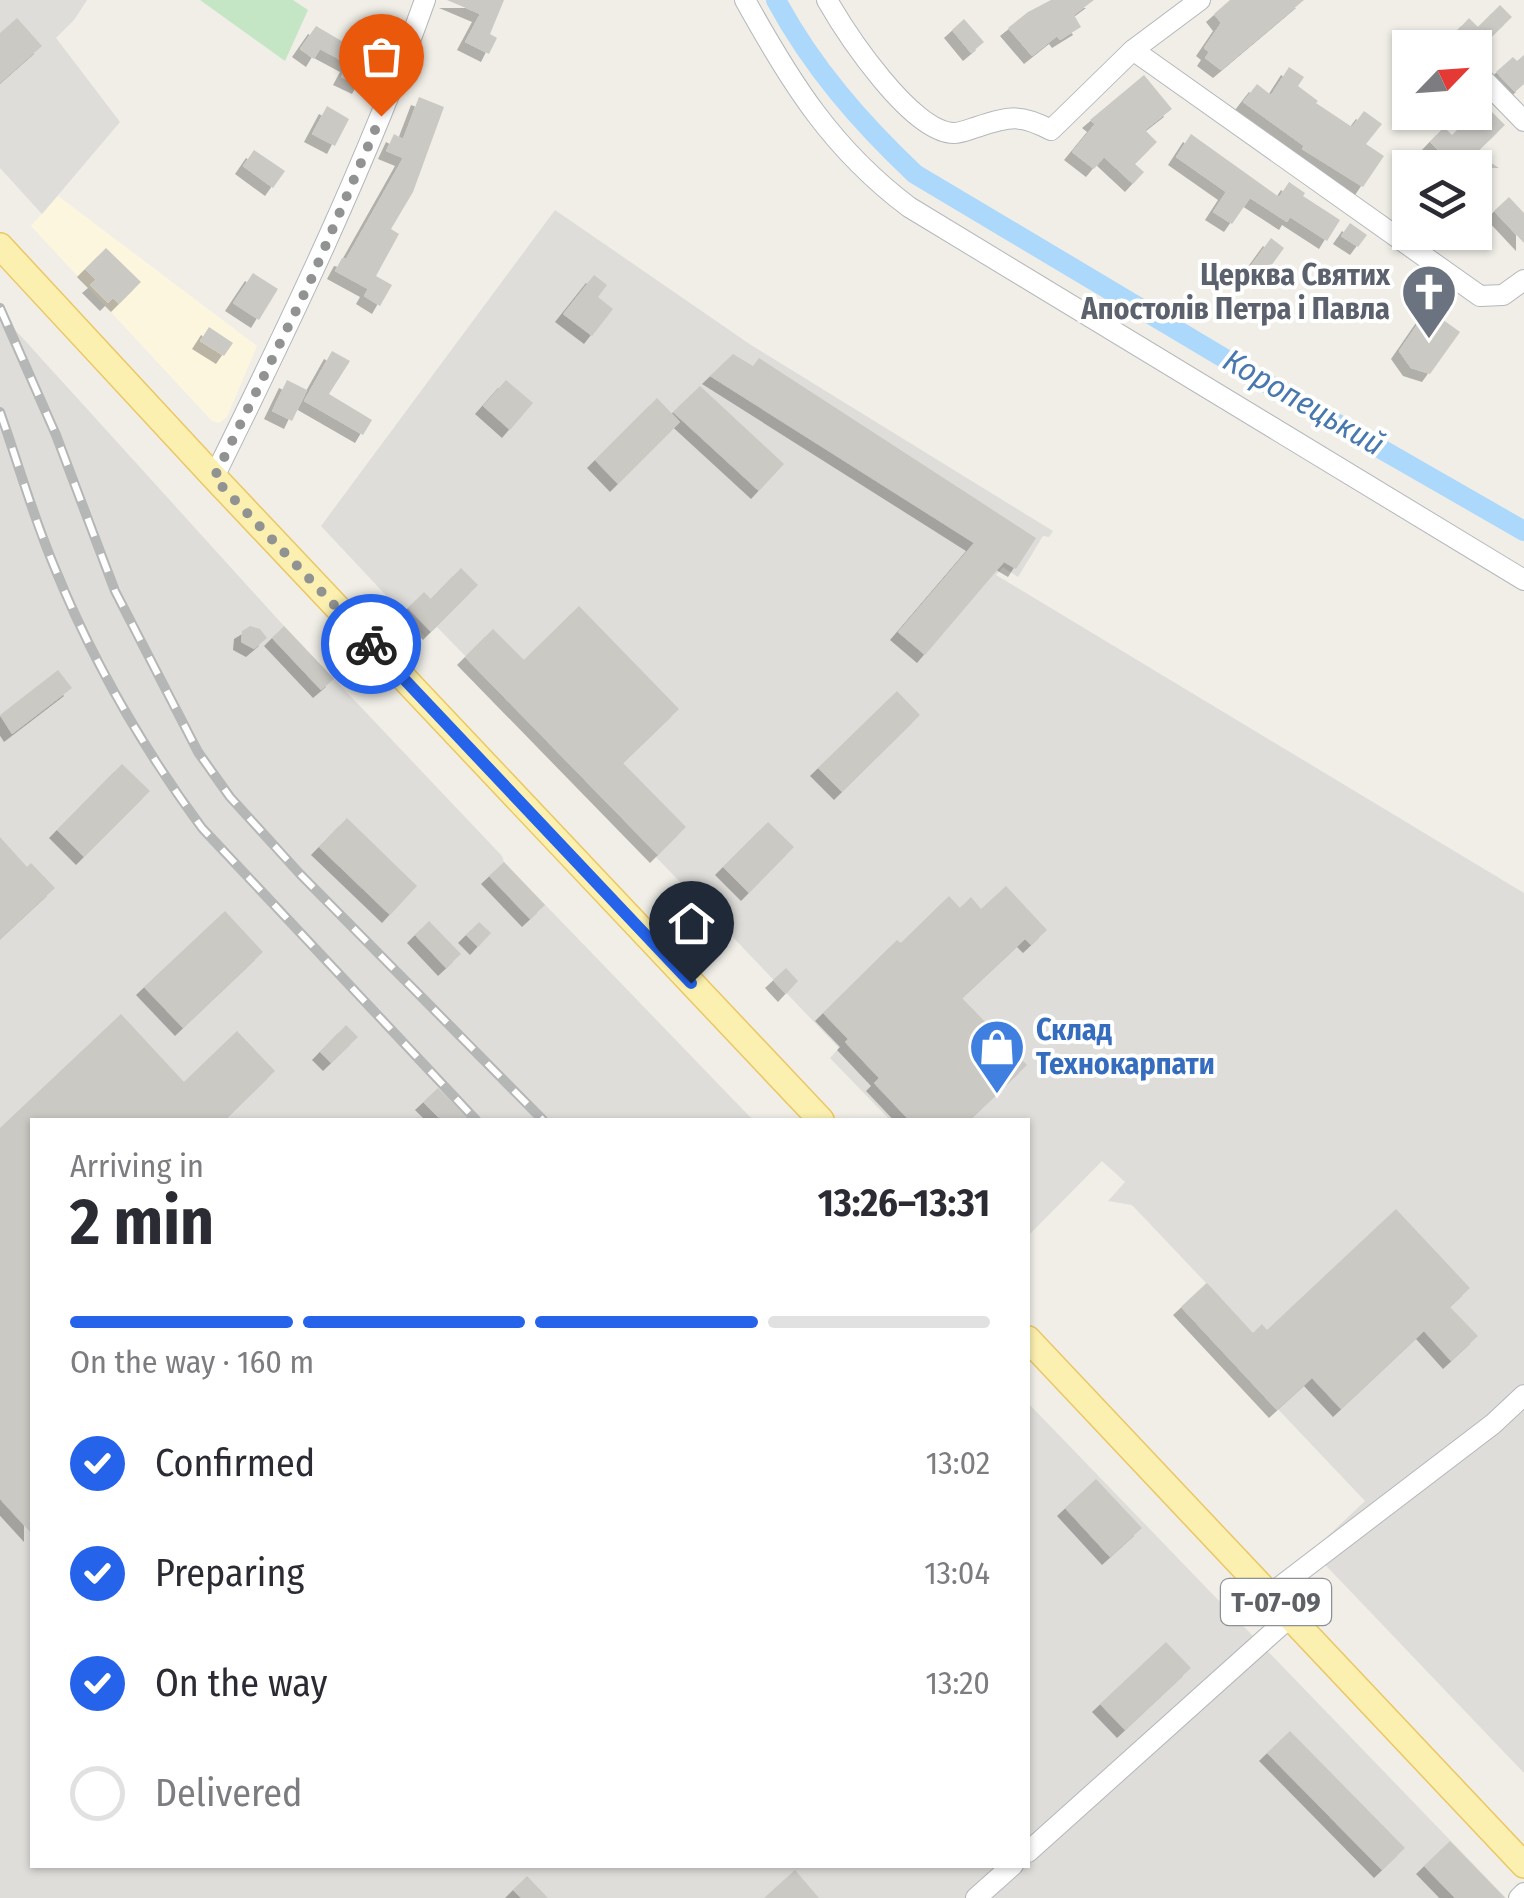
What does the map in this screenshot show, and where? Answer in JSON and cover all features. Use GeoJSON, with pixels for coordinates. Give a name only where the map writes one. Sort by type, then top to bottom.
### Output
{"type":"FeatureCollection","features":[{"type":"Feature","properties":{"kind":"main road"},"geometry":{"type":"LineString","coordinates":[[0,246],[818,1118]]}},
{"type":"Feature","properties":{"kind":"main road","name":"Т-07-09"},"geometry":{"type":"LineString","coordinates":[[1030,1341],[1524,1865]]}},
{"type":"Feature","properties":{"kind":"street"},"geometry":{"type":"LineString","coordinates":[[214,478],[310,282],[395,83],[425,0]]}},
{"type":"Feature","properties":{"kind":"street"},"geometry":{"type":"LineString","coordinates":[[745,0],[810,108],[871,178],[910,207],[1524,580]]}},
{"type":"Feature","properties":{"kind":"street"},"geometry":{"type":"LineString","coordinates":[[827,0],[869,66],[932,128],[955,133],[1003,118],[1027,117],[1051,130],[1133,50],[1200,0]]}},
{"type":"Feature","properties":{"kind":"street"},"geometry":{"type":"LineString","coordinates":[[1133,50],[1480,296],[1504,295],[1524,280]]}},
{"type":"Feature","properties":{"kind":"street"},"geometry":{"type":"LineString","coordinates":[[1492,88],[1524,121]]}},
{"type":"Feature","properties":{"kind":"street"},"geometry":{"type":"LineString","coordinates":[[1269,1595],[1493,1424],[1524,1395]]}},
{"type":"Feature","properties":{"kind":"street"},"geometry":{"type":"LineString","coordinates":[[1030,1850],[1290,1617]]}},
{"type":"Feature","properties":{"kind":"street"},"geometry":{"type":"LineString","coordinates":[[976,1898],[1010,1868]]}},
{"type":"Feature","properties":{"kind":"shaded area"},"geometry":{"type":"Polygon","coordinates":[[[0,0],[87,0],[56,38],[120,122],[42,214],[0,168],[0,0]]]}},
{"type":"Feature","properties":{"kind":"shaded area"},"geometry":{"type":"Polygon","coordinates":[[[58,196],[257,346],[227,417],[219,423],[212,421],[31,226],[58,196]]]}},
{"type":"Feature","properties":{"kind":"shaded area"},"geometry":{"type":"Polygon","coordinates":[[[555,210],[751,345],[1053,531],[1049,537],[1043,536],[1018,577],[1003,567],[996,575],[1524,893],[1524,1773],[1312,1551],[1365,1501],[1181,1307],[1206,1283],[1132,1205],[1108,1201],[1125,1182],[1102,1161],[1030,1234],[1030,1118],[888,1118],[830,1058],[839,1048],[656,857],[658,854],[437,627],[425,637],[321,526],[555,210]]]}},
{"type":"Feature","properties":{"kind":"shaded area"},"geometry":{"type":"Polygon","coordinates":[[[0,313],[504,862],[751,1118],[30,1118],[30,1868],[1030,1868],[1030,1405],[1506,1898],[0,1898],[0,313]]]}},
{"type":"Feature","properties":{"kind":"green space"},"geometry":{"type":"Polygon","coordinates":[[[200,0],[293,0],[308,10],[285,61],[200,0]]]}},
{"type":"Feature","properties":{"kind":"building"},"geometry":{"type":"Polygon","coordinates":[[[447,0],[504,0],[490,34],[497,38],[489,54],[465,42],[480,14],[447,0]]]}},
{"type":"Feature","properties":{"kind":"building"},"geometry":{"type":"Polygon","coordinates":[[[1051,0],[1094,0],[1074,15],[1081,27],[1060,40],[1057,36],[1032,56],[1008,28],[1051,0]]]}},
{"type":"Feature","properties":{"kind":"building"},"geometry":{"type":"Polygon","coordinates":[[[1230,0],[1304,0],[1221,70],[1205,58],[1209,52],[1204,48],[1221,23],[1214,14],[1230,0]]]}},
{"type":"Feature","properties":{"kind":"building"},"geometry":{"type":"Polygon","coordinates":[[[1500,5],[1512,17],[1492,36],[1492,30],[1458,30],[1469,18],[1478,27],[1500,5]]]}},
{"type":"Feature","properties":{"kind":"building"},"geometry":{"type":"Polygon","coordinates":[[[17,18],[42,46],[0,83],[0,33],[17,18]]]}},
{"type":"Feature","properties":{"kind":"building"},"geometry":{"type":"Polygon","coordinates":[[[964,19],[984,42],[971,53],[952,30],[964,19]]]}},
{"type":"Feature","properties":{"kind":"building"},"geometry":{"type":"Polygon","coordinates":[[[316,26],[374,60],[360,86],[341,77],[348,64],[320,49],[314,59],[300,49],[316,26]]]}},
{"type":"Feature","properties":{"kind":"building"},"geometry":{"type":"Polygon","coordinates":[[[1524,55],[1524,84],[1515,92],[1496,72],[1513,57],[1517,61],[1524,55]]]}},
{"type":"Feature","properties":{"kind":"building"},"geometry":{"type":"Polygon","coordinates":[[[1289,67],[1304,77],[1298,86],[1352,127],[1364,111],[1382,124],[1366,144],[1384,156],[1363,187],[1302,149],[1304,146],[1243,102],[1257,84],[1271,95],[1289,67]]]}},
{"type":"Feature","properties":{"kind":"building"},"geometry":{"type":"Polygon","coordinates":[[[1144,75],[1172,109],[1145,130],[1157,142],[1135,164],[1144,172],[1133,184],[1104,157],[1094,169],[1072,152],[1095,124],[1090,120],[1144,75]]]}},
{"type":"Feature","properties":{"kind":"building"},"geometry":{"type":"Polygon","coordinates":[[[419,97],[444,107],[413,192],[391,229],[399,234],[376,276],[392,285],[380,306],[364,296],[368,289],[335,271],[342,258],[346,259],[403,158],[386,151],[394,134],[403,139],[419,97]]]}},
{"type":"Feature","properties":{"kind":"building"},"geometry":{"type":"Polygon","coordinates":[[[327,106],[349,119],[335,146],[312,134],[327,106]]]}},
{"type":"Feature","properties":{"kind":"building"},"geometry":{"type":"Polygon","coordinates":[[[1492,112],[1505,125],[1479,150],[1438,150],[1430,142],[1441,130],[1452,135],[1457,130],[1492,130],[1492,112]]]}},
{"type":"Feature","properties":{"kind":"building"},"geometry":{"type":"Polygon","coordinates":[[[1191,134],[1279,197],[1289,182],[1340,220],[1327,241],[1250,198],[1232,224],[1213,212],[1226,192],[1176,157],[1191,134]]]}},
{"type":"Feature","properties":{"kind":"building"},"geometry":{"type":"Polygon","coordinates":[[[254,150],[285,171],[273,188],[243,166],[254,150]]]}},
{"type":"Feature","properties":{"kind":"building"},"geometry":{"type":"Polygon","coordinates":[[[1509,197],[1524,213],[1524,243],[1494,211],[1509,197]]]}},
{"type":"Feature","properties":{"kind":"building"},"geometry":{"type":"Polygon","coordinates":[[[1350,223],[1367,235],[1358,247],[1341,236],[1350,223]]]}},
{"type":"Feature","properties":{"kind":"building"},"geometry":{"type":"Polygon","coordinates":[[[1271,238],[1284,248],[1260,281],[1247,271],[1271,238]]]}},
{"type":"Feature","properties":{"kind":"building"},"geometry":{"type":"Polygon","coordinates":[[[106,248],[141,282],[119,304],[113,298],[108,303],[90,285],[96,280],[85,269],[106,248]]]}},
{"type":"Feature","properties":{"kind":"building"},"geometry":{"type":"Polygon","coordinates":[[[253,273],[278,289],[259,320],[233,303],[253,273]]]}},
{"type":"Feature","properties":{"kind":"building"},"geometry":{"type":"Polygon","coordinates":[[[594,275],[607,285],[598,297],[613,309],[592,336],[563,314],[594,275]]]}},
{"type":"Feature","properties":{"kind":"building","name":"Церква Святих Апостолів Петра і Павла"},"geometry":{"type":"Polygon","coordinates":[[[1428,309],[1460,332],[1430,374],[1411,368],[1399,351],[1428,309]]]}},
{"type":"Feature","properties":{"kind":"building"},"geometry":{"type":"Polygon","coordinates":[[[209,327],[233,343],[224,356],[200,341],[209,327]]]}},
{"type":"Feature","properties":{"kind":"building"},"geometry":{"type":"Polygon","coordinates":[[[332,351],[350,361],[329,394],[372,420],[363,435],[304,401],[332,351]]]}},
{"type":"Feature","properties":{"kind":"building"},"geometry":{"type":"Polygon","coordinates":[[[733,354],[753,366],[759,358],[1036,538],[1016,569],[1004,562],[925,655],[898,632],[974,543],[710,376],[733,354]]]}},
{"type":"Feature","properties":{"kind":"building"},"geometry":{"type":"Polygon","coordinates":[[[287,380],[307,390],[292,421],[272,411],[287,380]]]}},
{"type":"Feature","properties":{"kind":"building"},"geometry":{"type":"Polygon","coordinates":[[[506,380],[533,403],[510,430],[483,406],[506,380]]]}},
{"type":"Feature","properties":{"kind":"building"},"geometry":{"type":"Polygon","coordinates":[[[700,386],[784,464],[759,491],[673,412],[700,386]]]}},
{"type":"Feature","properties":{"kind":"building"},"geometry":{"type":"Polygon","coordinates":[[[657,398],[680,422],[618,484],[595,460],[657,398]]]}},
{"type":"Feature","properties":{"kind":"building"},"geometry":{"type":"Polygon","coordinates":[[[461,568],[478,585],[431,632],[408,608],[424,592],[431,599],[461,568]]]}},
{"type":"Feature","properties":{"kind":"building"},"geometry":{"type":"Polygon","coordinates":[[[579,606],[679,709],[623,763],[686,827],[658,855],[465,657],[493,629],[524,660],[579,606]]]}},
{"type":"Feature","properties":{"kind":"building"},"geometry":{"type":"Polygon","coordinates":[[[250,626],[260,629],[267,638],[254,649],[241,642],[242,631],[250,626]]]}},
{"type":"Feature","properties":{"kind":"building"},"geometry":{"type":"Polygon","coordinates":[[[284,626],[334,679],[321,690],[272,638],[284,626]]]}},
{"type":"Feature","properties":{"kind":"building"},"geometry":{"type":"Polygon","coordinates":[[[58,670],[72,688],[12,734],[0,715],[58,670]]]}},
{"type":"Feature","properties":{"kind":"building"},"geometry":{"type":"Polygon","coordinates":[[[897,691],[920,715],[842,792],[818,768],[897,691]]]}},
{"type":"Feature","properties":{"kind":"building"},"geometry":{"type":"Polygon","coordinates":[[[122,764],[150,791],[84,857],[57,830],[122,764]]]}},
{"type":"Feature","properties":{"kind":"building"},"geometry":{"type":"Polygon","coordinates":[[[347,818],[417,886],[390,915],[319,847],[347,818]]]}},
{"type":"Feature","properties":{"kind":"building"},"geometry":{"type":"Polygon","coordinates":[[[768,822],[794,847],[749,893],[723,867],[768,822]]]}},
{"type":"Feature","properties":{"kind":"building"},"geometry":{"type":"Polygon","coordinates":[[[0,837],[27,867],[31,863],[55,888],[0,939],[0,837]]]}},
{"type":"Feature","properties":{"kind":"building"},"geometry":{"type":"Polygon","coordinates":[[[504,862],[545,905],[530,919],[489,876],[504,862]]]}},
{"type":"Feature","properties":{"kind":"building"},"geometry":{"type":"Polygon","coordinates":[[[1006,886],[1047,930],[1031,945],[1025,939],[962,998],[1027,1065],[972,1118],[907,1118],[874,1083],[879,1078],[823,1013],[897,940],[901,943],[949,896],[960,908],[971,897],[981,909],[1006,886]]]}},
{"type":"Feature","properties":{"kind":"building"},"geometry":{"type":"Polygon","coordinates":[[[225,911],[263,952],[183,1028],[144,987],[225,911]]]}},
{"type":"Feature","properties":{"kind":"building"},"geometry":{"type":"Polygon","coordinates":[[[429,921],[461,954],[446,968],[415,935],[429,921]]]}},
{"type":"Feature","properties":{"kind":"building"},"geometry":{"type":"Polygon","coordinates":[[[479,922],[491,933],[478,947],[466,935],[479,922]]]}},
{"type":"Feature","properties":{"kind":"building"},"geometry":{"type":"Polygon","coordinates":[[[786,968],[798,981],[786,994],[773,980],[786,968]]]}},
{"type":"Feature","properties":{"kind":"building"},"geometry":{"type":"Polygon","coordinates":[[[121,1014],[184,1082],[237,1031],[275,1071],[227,1118],[30,1118],[30,1532],[0,1499],[0,1128],[121,1014]]]}},
{"type":"Feature","properties":{"kind":"building"},"geometry":{"type":"Polygon","coordinates":[[[346,1025],[358,1037],[331,1063],[320,1052],[346,1025]]]}},
{"type":"Feature","properties":{"kind":"building"},"geometry":{"type":"Polygon","coordinates":[[[438,1088],[468,1118],[439,1118],[423,1102],[438,1088]]]}},
{"type":"Feature","properties":{"kind":"building"},"geometry":{"type":"Polygon","coordinates":[[[1396,1209],[1470,1288],[1450,1307],[1478,1336],[1451,1361],[1424,1331],[1341,1409],[1312,1378],[1277,1410],[1181,1307],[1207,1283],[1253,1333],[1262,1324],[1267,1330],[1396,1209]]]}},
{"type":"Feature","properties":{"kind":"building"},"geometry":{"type":"Polygon","coordinates":[[[1096,1479],[1142,1528],[1110,1557],[1065,1508],[1096,1479]]]}},
{"type":"Feature","properties":{"kind":"building"},"geometry":{"type":"Polygon","coordinates":[[[1166,1642],[1191,1668],[1125,1730],[1100,1704],[1166,1642]]]}},
{"type":"Feature","properties":{"kind":"building"},"geometry":{"type":"Polygon","coordinates":[[[1290,1731],[1405,1848],[1382,1870],[1267,1753],[1290,1731]]]}},
{"type":"Feature","properties":{"kind":"building"},"geometry":{"type":"Polygon","coordinates":[[[1450,1841],[1505,1898],[1455,1898],[1424,1866],[1450,1841]]]}},
{"type":"Feature","properties":{"kind":"building"},"geometry":{"type":"Polygon","coordinates":[[[795,1870],[819,1898],[764,1898],[795,1870]]]}},
{"type":"Feature","properties":{"kind":"building"},"geometry":{"type":"Polygon","coordinates":[[[527,1876],[548,1898],[521,1898],[513,1890],[527,1876]]]}},
{"type":"Feature","properties":{"kind":"waterway","name":"Коропецький"},"geometry":{"type":"LineString","coordinates":[[776,0],[838,93],[915,174],[1524,531]]}},
{"type":"Feature","properties":{"kind":"railway"},"geometry":{"type":"LineString","coordinates":[[0,308],[56,435],[115,591],[198,752],[230,797],[300,874],[541,1118]]}},
{"type":"Feature","properties":{"kind":"railway"},"geometry":{"type":"LineString","coordinates":[[0,412],[39,528],[69,601],[102,669],[159,766],[202,828],[474,1118]]}},
{"type":"Feature","properties":{"kind":"way so far"},"geometry":{"type":"LineString","coordinates":[[371,644],[214,478],[310,282],[381,116]]}},
{"type":"Feature","properties":{"kind":"place","name":"Церква Святих Апостолів Петра і Павла"},"geometry":{"type":"Point","coordinates":[1429,341]}},
{"type":"Feature","properties":{"kind":"place","name":"Склад Технокарпати"},"geometry":{"type":"Point","coordinates":[997,1096]}},
{"type":"Feature","properties":{"kind":"route"},"geometry":{"type":"LineString","coordinates":[[371,644],[691,983]]}}]}
